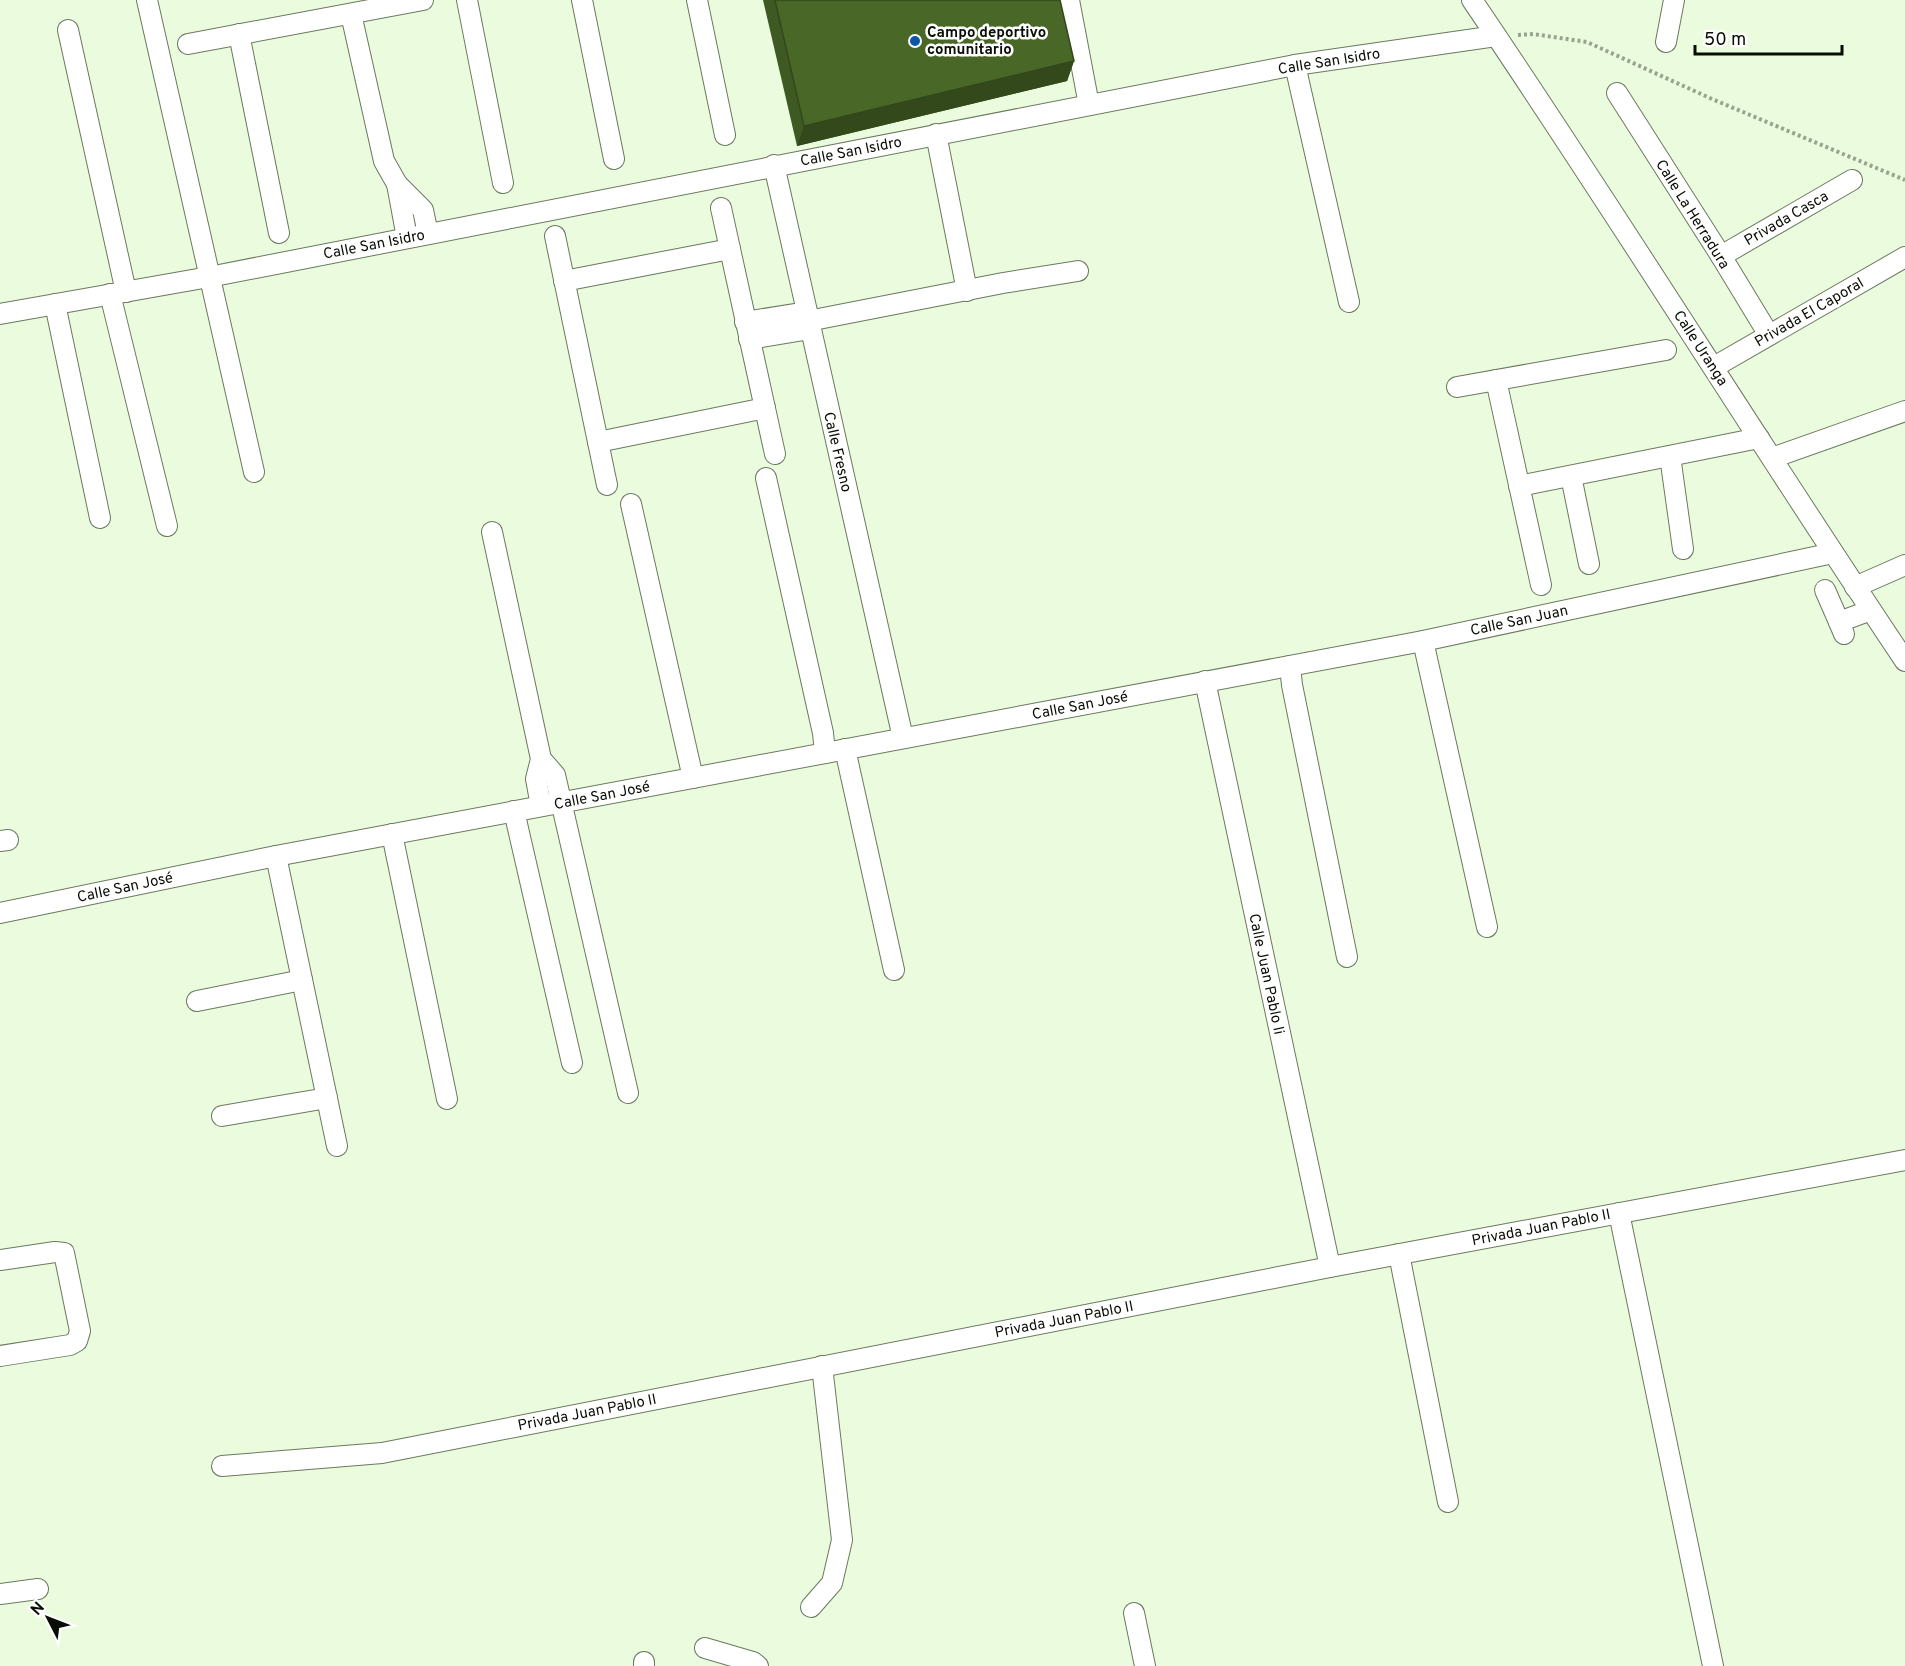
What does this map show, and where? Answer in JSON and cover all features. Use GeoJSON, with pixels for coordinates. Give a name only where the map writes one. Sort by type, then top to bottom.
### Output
{"type":"FeatureCollection","features":[{"type":"Feature","properties":{"kind":"street"},"geometry":{"type":"LineString","coordinates":[[147,0],[255,472]]}},
{"type":"Feature","properties":{"kind":"street"},"geometry":{"type":"LineString","coordinates":[[188,44],[423,0]]}},
{"type":"Feature","properties":{"kind":"street"},"geometry":{"type":"LineString","coordinates":[[467,0],[503,183]]}},
{"type":"Feature","properties":{"kind":"street"},"geometry":{"type":"LineString","coordinates":[[582,0],[614,159]]}},
{"type":"Feature","properties":{"kind":"street"},"geometry":{"type":"LineString","coordinates":[[697,0],[725,135]]}},
{"type":"Feature","properties":{"kind":"street"},"geometry":{"type":"LineString","coordinates":[[1069,0],[1089,105]]}},
{"type":"Feature","properties":{"kind":"street","name":"Calle Uranga"},"geometry":{"type":"LineString","coordinates":[[1474,0],[1905,661]]}},
{"type":"Feature","properties":{"kind":"street"},"geometry":{"type":"LineString","coordinates":[[1666,42],[1674,0]]}},
{"type":"Feature","properties":{"kind":"street"},"geometry":{"type":"LineString","coordinates":[[351,14],[384,161],[397,184],[423,210],[428,234]]}},
{"type":"Feature","properties":{"kind":"street"},"geometry":{"type":"LineString","coordinates":[[68,30],[118,293],[166,526]]}},
{"type":"Feature","properties":{"kind":"street"},"geometry":{"type":"LineString","coordinates":[[239,34],[279,233]]}},
{"type":"Feature","properties":{"kind":"street","name":"Calle San Isidro"},"geometry":{"type":"LineString","coordinates":[[0,314],[209,277],[1295,65],[1496,36]]}},
{"type":"Feature","properties":{"kind":"street"},"geometry":{"type":"LineString","coordinates":[[1295,65],[1349,302]]}},
{"type":"Feature","properties":{"kind":"street","name":"Calle La Herradura"},"geometry":{"type":"LineString","coordinates":[[1617,93],[1769,335]]}},
{"type":"Feature","properties":{"kind":"street"},"geometry":{"type":"LineString","coordinates":[[936,134],[967,291]]}},
{"type":"Feature","properties":{"kind":"street","name":"Calle Fresno"},"geometry":{"type":"LineString","coordinates":[[774,165],[903,738]]}},
{"type":"Feature","properties":{"kind":"street","name":"Privada Casca"},"geometry":{"type":"LineString","coordinates":[[1721,256],[1852,180]]}},
{"type":"Feature","properties":{"kind":"street"},"geometry":{"type":"LineString","coordinates":[[397,184],[406,238]]}},
{"type":"Feature","properties":{"kind":"street"},"geometry":{"type":"LineString","coordinates":[[721,208],[774,454]]}},
{"type":"Feature","properties":{"kind":"street"},"geometry":{"type":"LineString","coordinates":[[555,236],[607,485]]}},
{"type":"Feature","properties":{"kind":"street"},"geometry":{"type":"LineString","coordinates":[[564,281],[730,249]]}},
{"type":"Feature","properties":{"kind":"street","name":"Privada El Caporal"},"geometry":{"type":"LineString","coordinates":[[1714,367],[1905,257]]}},
{"type":"Feature","properties":{"kind":"street"},"geometry":{"type":"LineString","coordinates":[[747,330],[808,321],[1003,283],[1078,271]]}},
{"type":"Feature","properties":{"kind":"street"},"geometry":{"type":"LineString","coordinates":[[55,304],[100,518]]}},
{"type":"Feature","properties":{"kind":"street"},"geometry":{"type":"LineString","coordinates":[[1457,387],[1666,350]]}},
{"type":"Feature","properties":{"kind":"street"},"geometry":{"type":"LineString","coordinates":[[1496,380],[1541,585]]}},
{"type":"Feature","properties":{"kind":"street"},"geometry":{"type":"LineString","coordinates":[[598,442],[765,408]]}},
{"type":"Feature","properties":{"kind":"street"},"geometry":{"type":"LineString","coordinates":[[1772,458],[1905,411]]}},
{"type":"Feature","properties":{"kind":"street"},"geometry":{"type":"LineString","coordinates":[[1519,486],[1759,438]]}},
{"type":"Feature","properties":{"kind":"street"},"geometry":{"type":"LineString","coordinates":[[1670,456],[1683,549]]}},
{"type":"Feature","properties":{"kind":"street"},"geometry":{"type":"LineString","coordinates":[[1571,476],[1589,564]]}},
{"type":"Feature","properties":{"kind":"street"},"geometry":{"type":"LineString","coordinates":[[766,478],[823,733],[825,753]]}},
{"type":"Feature","properties":{"kind":"street"},"geometry":{"type":"LineString","coordinates":[[631,504],[693,778]]}},
{"type":"Feature","properties":{"kind":"street"},"geometry":{"type":"LineString","coordinates":[[492,532],[541,759],[536,779],[541,806]]}},
{"type":"Feature","properties":{"kind":"street","name":"Calle San Juan"},"geometry":{"type":"LineString","coordinates":[[1205,681],[1423,641],[1833,553]]}},
{"type":"Feature","properties":{"kind":"street"},"geometry":{"type":"LineString","coordinates":[[1855,587],[1905,565]]}},
{"type":"Feature","properties":{"kind":"street"},"geometry":{"type":"LineString","coordinates":[[1825,590],[1841,628],[1871,610]]}},
{"type":"Feature","properties":{"kind":"street"},"geometry":{"type":"LineString","coordinates":[[1423,641],[1487,927]]}},
{"type":"Feature","properties":{"kind":"street"},"geometry":{"type":"LineString","coordinates":[[1290,666],[1347,957]]}},
{"type":"Feature","properties":{"kind":"street","name":"Calle San José"},"geometry":{"type":"LineString","coordinates":[[0,913],[276,856],[1205,681]]}},
{"type":"Feature","properties":{"kind":"street","name":"Calle Juan Pablo Ii"},"geometry":{"type":"LineString","coordinates":[[1205,681],[1330,1267]]}},
{"type":"Feature","properties":{"kind":"street"},"geometry":{"type":"LineString","coordinates":[[845,749],[894,970]]}},
{"type":"Feature","properties":{"kind":"street"},"geometry":{"type":"LineString","coordinates":[[541,759],[555,775],[628,1093]]}},
{"type":"Feature","properties":{"kind":"street"},"geometry":{"type":"LineString","coordinates":[[514,811],[572,1063]]}},
{"type":"Feature","properties":{"kind":"street"},"geometry":{"type":"LineString","coordinates":[[392,834],[447,1100]]}},
{"type":"Feature","properties":{"kind":"street"},"geometry":{"type":"LineString","coordinates":[[276,856],[337,1146]]}},
{"type":"Feature","properties":{"kind":"street"},"geometry":{"type":"LineString","coordinates":[[196,1001],[302,980]]}},
{"type":"Feature","properties":{"kind":"street"},"geometry":{"type":"LineString","coordinates":[[222,1116],[327,1098]]}},
{"type":"Feature","properties":{"kind":"street","name":"Privada Juan Pablo II"},"geometry":{"type":"LineString","coordinates":[[222,1466],[382,1453],[1330,1267],[1905,1160]]}},
{"type":"Feature","properties":{"kind":"street"},"geometry":{"type":"LineString","coordinates":[[1619,1213],[1713,1666]]}},
{"type":"Feature","properties":{"kind":"street"},"geometry":{"type":"LineString","coordinates":[[0,1260],[55,1252],[64,1253],[80,1331],[77,1341],[70,1345],[0,1356]]}},
{"type":"Feature","properties":{"kind":"street"},"geometry":{"type":"LineString","coordinates":[[1399,1254],[1448,1502]]}},
{"type":"Feature","properties":{"kind":"street"},"geometry":{"type":"LineString","coordinates":[[811,1607],[832,1583],[842,1540],[822,1366]]}},
{"type":"Feature","properties":{"kind":"street"},"geometry":{"type":"LineString","coordinates":[[0,1594],[38,1589]]}},
{"type":"Feature","properties":{"kind":"street"},"geometry":{"type":"LineString","coordinates":[[1134,1613],[1145,1666]]}},
{"type":"Feature","properties":{"kind":"street"},"geometry":{"type":"LineString","coordinates":[[705,1648],[753,1662],[758,1666]]}},
{"type":"Feature","properties":{"kind":"path"},"geometry":{"type":"LineString","coordinates":[[1496,36],[1533,34],[1587,42],[1712,99],[1905,180]]}},
{"type":"Feature","properties":{"kind":"building","name":"Campo deportivo comunitario"},"geometry":{"type":"Polygon","coordinates":[[[775,0],[1060,0],[1074,61],[804,126],[775,0]]]}},
{"type":"Feature","properties":{"kind":"place","name":"Campo deportivo comunitario"},"geometry":{"type":"Point","coordinates":[915,41]}}]}
